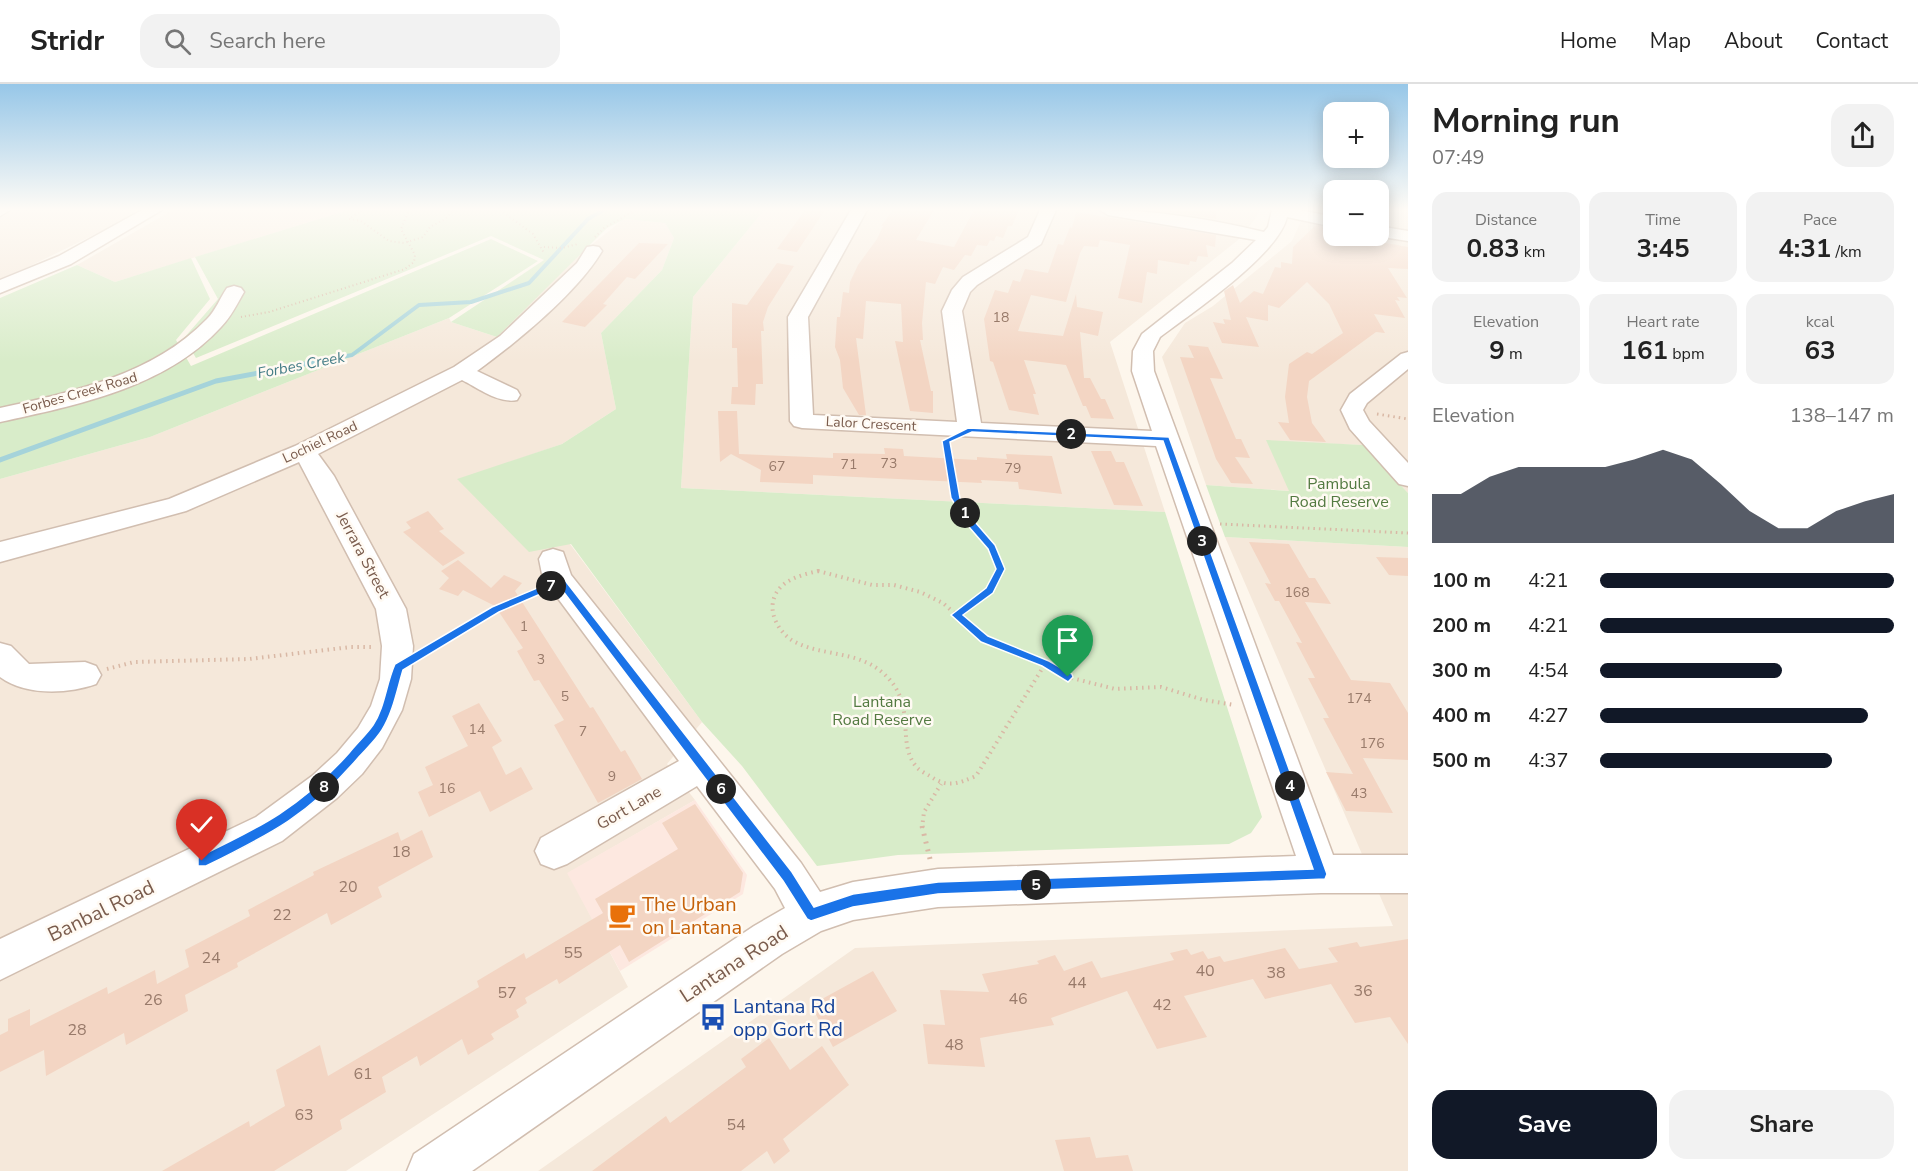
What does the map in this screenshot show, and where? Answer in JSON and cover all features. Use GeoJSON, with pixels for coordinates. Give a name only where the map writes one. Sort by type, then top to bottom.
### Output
{"type":"FeatureCollection","features":[{"type":"Feature","properties":{"kind":"street"},"geometry":{"type":"LineString","coordinates":[[0,287],[64,261]]}},
{"type":"Feature","properties":{"kind":"street","name":"Lochiel Road"},"geometry":{"type":"LineString","coordinates":[[0,552],[177,505],[304,451],[462,372],[507,340],[584,266],[585,261]]}},
{"type":"Feature","properties":{"kind":"street","name":"Lalor Crescent"},"geometry":{"type":"LineString","coordinates":[[828,261],[801,306],[798,317],[802,421],[1166,439]]}},
{"type":"Feature","properties":{"kind":"street"},"geometry":{"type":"LineString","coordinates":[[970,429],[952,321],[956,300],[961,290],[976,277],[1002,261]]}},
{"type":"Feature","properties":{"kind":"street"},"geometry":{"type":"LineString","coordinates":[[1244,261],[1161,327],[1147,342],[1143,351],[1143,371],[1321,874]]}},
{"type":"Feature","properties":{"kind":"street","name":"Forbes Creek Road"},"geometry":{"type":"LineString","coordinates":[[0,415],[52,403],[144,375],[182,350],[213,323],[234,292]]}},
{"type":"Feature","properties":{"kind":"street"},"geometry":{"type":"LineString","coordinates":[[1408,358],[1359,399],[1353,410],[1362,430],[1408,478]]}},
{"type":"Feature","properties":{"kind":"street"},"geometry":{"type":"LineString","coordinates":[[462,372],[509,395]]}},
{"type":"Feature","properties":{"kind":"street","name":"Jerrara Street"},"geometry":{"type":"LineString","coordinates":[[304,451],[321,476],[391,609],[399,645],[399,667]]}},
{"type":"Feature","properties":{"kind":"street"},"geometry":{"type":"LineString","coordinates":[[557,570],[788,876],[811,915]]}},
{"type":"Feature","properties":{"kind":"street"},"geometry":{"type":"LineString","coordinates":[[0,655],[12,670],[21,674],[85,675]]}},
{"type":"Feature","properties":{"kind":"street","name":"Banbal Road"},"geometry":{"type":"LineString","coordinates":[[0,960],[269,828],[308,802],[356,755],[377,728],[389,703],[399,667]]}},
{"type":"Feature","properties":{"kind":"street","name":"Gort Lane"},"geometry":{"type":"LineString","coordinates":[[554,851],[702,765]]}},
{"type":"Feature","properties":{"kind":"street","name":"Lantana Road"},"geometry":{"type":"LineString","coordinates":[[430,1171],[768,940],[811,915],[853,901],[938,888],[1321,874],[1408,874]]}},
{"type":"Feature","properties":{"kind":"path"},"geometry":{"type":"LineString","coordinates":[[213,323],[269,312],[405,269],[414,261]]}},
{"type":"Feature","properties":{"kind":"path"},"geometry":{"type":"LineString","coordinates":[[1353,410],[1408,419]]}},
{"type":"Feature","properties":{"kind":"path"},"geometry":{"type":"LineString","coordinates":[[956,615],[989,591],[1000,569],[992,548],[972,525],[955,498],[945,441],[970,429]]}},
{"type":"Feature","properties":{"kind":"path"},"geometry":{"type":"LineString","coordinates":[[1196,522],[1408,533]]}},
{"type":"Feature","properties":{"kind":"path"},"geometry":{"type":"LineString","coordinates":[[85,675],[134,662],[249,659],[303,655],[351,647],[385,647],[399,667],[496,610],[557,570]]}},
{"type":"Feature","properties":{"kind":"path"},"geometry":{"type":"LineString","coordinates":[[1045,663],[976,776],[960,783],[941,784],[915,766],[909,752],[904,705],[896,688],[882,672],[857,658],[796,644],[780,628],[772,615],[773,600],[779,588],[786,583],[800,575],[818,571],[872,585],[894,585],[920,592],[943,603],[984,639],[1045,663],[1068,677],[1114,688],[1161,687],[1204,700],[1234,705]]}},
{"type":"Feature","properties":{"kind":"path"},"geometry":{"type":"LineString","coordinates":[[930,859],[921,817],[929,800],[941,784]]}},
{"type":"Feature","properties":{"kind":"shaded area"},"geometry":{"type":"Polygon","coordinates":[[[0,261],[41,261],[28,267],[0,279],[0,261]]]}},
{"type":"Feature","properties":{"kind":"shaded area"},"geometry":{"type":"Polygon","coordinates":[[[84,261],[184,261],[115,282],[77,265],[84,261]]]}},
{"type":"Feature","properties":{"kind":"shaded area"},"geometry":{"type":"Polygon","coordinates":[[[572,261],[665,261],[662,270],[601,333],[616,409],[562,444],[458,480],[570,544],[702,722],[667,764],[695,800],[568,873],[628,987],[346,1171],[0,1171],[0,479],[150,437],[449,318],[451,322],[497,337],[572,261]]]}},
{"type":"Feature","properties":{"kind":"shaded area"},"geometry":{"type":"Polygon","coordinates":[[[723,261],[1212,261],[1110,342],[1165,512],[681,488],[693,297],[723,261]]]}},
{"type":"Feature","properties":{"kind":"shaded area"},"geometry":{"type":"Polygon","coordinates":[[[1268,261],[1408,261],[1408,493],[1363,445],[1267,441],[1290,491],[1206,485],[1162,357],[1185,323],[1213,306],[1268,261]]]}},
{"type":"Feature","properties":{"kind":"shaded area"},"geometry":{"type":"Polygon","coordinates":[[[1225,537],[1408,547],[1408,1171],[538,1171],[855,948],[1393,926],[1225,537]]]}},
{"type":"Feature","properties":{"kind":"shaded area"},"geometry":{"type":"Polygon","coordinates":[[[695,800],[747,875],[743,894],[620,971],[567,873],[695,800]]]}},
{"type":"Feature","properties":{"kind":"green space"},"geometry":{"type":"Polygon","coordinates":[[[182,261],[192,261],[210,299],[176,340],[191,366],[440,261],[538,261],[449,318],[150,437],[0,479],[0,298],[77,265],[115,282],[182,261]]]}},
{"type":"Feature","properties":{"kind":"green space"},"geometry":{"type":"Polygon","coordinates":[[[197,261],[431,261],[196,358],[184,338],[218,299],[197,261]]]}},
{"type":"Feature","properties":{"kind":"green space"},"geometry":{"type":"Polygon","coordinates":[[[543,261],[574,261],[497,337],[451,322],[543,261]]]}},
{"type":"Feature","properties":{"kind":"green space","name":"Lantana Road Reserve"},"geometry":{"type":"Polygon","coordinates":[[[665,261],[723,261],[693,297],[681,488],[1165,512],[1262,817],[1251,833],[1229,844],[898,855],[817,866],[742,766],[702,722],[571,544],[529,552],[457,479],[562,444],[616,409],[601,333],[662,270],[665,261]]]}},
{"type":"Feature","properties":{"kind":"green space","name":"Pambula Road Reserve"},"geometry":{"type":"Polygon","coordinates":[[[1266,440],[1363,445],[1408,493],[1408,547],[1225,537],[1206,485],[1289,491],[1266,440]]]}},
{"type":"Feature","properties":{"kind":"building"},"geometry":{"type":"Polygon","coordinates":[[[622,261],[652,261],[635,279],[627,277],[603,304],[607,305],[585,327],[562,322],[622,261]]]}},
{"type":"Feature","properties":{"kind":"building"},"geometry":{"type":"Polygon","coordinates":[[[861,261],[961,261],[954,270],[943,267],[935,284],[926,282],[922,323],[923,340],[920,340],[931,391],[933,391],[933,413],[910,411],[895,341],[903,342],[901,304],[866,301],[863,339],[856,338],[866,415],[859,415],[843,388],[840,360],[835,347],[837,317],[840,317],[843,292],[849,293],[850,282],[861,261]]]}},
{"type":"Feature","properties":{"kind":"building"},"geometry":{"type":"Polygon","coordinates":[[[1052,261],[1078,261],[1066,302],[1031,295],[1018,331],[1063,336],[1076,294],[1077,307],[1103,312],[1098,336],[1080,332],[1084,378],[1090,378],[1101,399],[1105,399],[1114,419],[1091,418],[1086,406],[1083,406],[1066,365],[1024,360],[1036,394],[1033,394],[1039,415],[1009,410],[993,362],[990,361],[984,319],[995,290],[1008,293],[1013,280],[1020,282],[1025,269],[1048,273],[1052,261]]]}},
{"type":"Feature","properties":{"kind":"building"},"geometry":{"type":"Polygon","coordinates":[[[1126,261],[1158,261],[1157,274],[1147,272],[1142,303],[1118,298],[1126,261]]]}},
{"type":"Feature","properties":{"kind":"building"},"geometry":{"type":"Polygon","coordinates":[[[1163,261],[1196,261],[1190,261],[1189,265],[1163,261]]]}},
{"type":"Feature","properties":{"kind":"building"},"geometry":{"type":"Polygon","coordinates":[[[1292,261],[1408,261],[1408,269],[1388,268],[1407,298],[1397,297],[1400,301],[1395,300],[1405,318],[1374,314],[1385,333],[1376,332],[1309,381],[1307,397],[1312,423],[1326,442],[1290,440],[1278,422],[1289,423],[1285,397],[1289,364],[1307,352],[1312,354],[1343,333],[1329,304],[1307,282],[1279,308],[1268,305],[1268,321],[1246,317],[1259,347],[1222,343],[1213,322],[1225,324],[1223,319],[1231,320],[1224,291],[1233,285],[1240,303],[1254,291],[1263,294],[1275,267],[1281,268],[1281,262],[1292,264],[1292,261]]]}},
{"type":"Feature","properties":{"kind":"building"},"geometry":{"type":"Polygon","coordinates":[[[777,263],[794,266],[768,307],[763,322],[764,331],[761,331],[763,384],[756,384],[755,405],[731,404],[732,387],[738,387],[737,348],[732,348],[732,303],[747,305],[777,263]]]}},
{"type":"Feature","properties":{"kind":"building"},"geometry":{"type":"Polygon","coordinates":[[[1188,345],[1208,347],[1223,379],[1210,378],[1236,439],[1241,439],[1250,458],[1235,457],[1253,484],[1231,483],[1216,459],[1180,357],[1194,358],[1188,345]]]}},
{"type":"Feature","properties":{"kind":"building"},"geometry":{"type":"Polygon","coordinates":[[[718,411],[737,411],[739,454],[833,458],[833,453],[885,454],[884,448],[903,449],[904,456],[977,460],[977,457],[1007,459],[1006,454],[1052,456],[1062,494],[1019,489],[1018,482],[981,480],[982,483],[813,475],[813,484],[760,482],[761,470],[731,454],[720,462],[718,411]]]}},
{"type":"Feature","properties":{"kind":"building"},"geometry":{"type":"Polygon","coordinates":[[[1091,451],[1111,451],[1116,462],[1124,462],[1143,506],[1114,505],[1091,451]]]}},
{"type":"Feature","properties":{"kind":"building"},"geometry":{"type":"Polygon","coordinates":[[[428,511],[444,529],[439,531],[465,553],[443,566],[403,532],[411,528],[406,522],[428,511]]]}},
{"type":"Feature","properties":{"kind":"building"},"geometry":{"type":"Polygon","coordinates":[[[1249,542],[1289,544],[1309,578],[1315,578],[1331,604],[1305,602],[1351,680],[1390,683],[1408,713],[1408,760],[1363,758],[1393,813],[1346,811],[1326,772],[1353,774],[1323,718],[1329,718],[1308,678],[1315,678],[1296,642],[1302,643],[1279,601],[1275,601],[1265,583],[1271,584],[1249,542]]]}},
{"type":"Feature","properties":{"kind":"building"},"geometry":{"type":"Polygon","coordinates":[[[1376,557],[1408,558],[1408,576],[1389,575],[1376,557]]]}},
{"type":"Feature","properties":{"kind":"building"},"geometry":{"type":"Polygon","coordinates":[[[458,560],[491,588],[504,575],[522,583],[515,591],[590,708],[593,707],[621,752],[625,750],[642,779],[598,803],[554,725],[564,720],[539,680],[534,681],[517,651],[523,648],[495,606],[463,590],[458,596],[439,589],[449,578],[441,571],[458,560]]]}},
{"type":"Feature","properties":{"kind":"building"},"geometry":{"type":"Polygon","coordinates":[[[479,703],[502,741],[492,747],[506,775],[521,767],[533,789],[490,812],[480,791],[429,817],[418,792],[433,785],[425,767],[468,746],[452,716],[479,703]]]}},
{"type":"Feature","properties":{"kind":"building"},"geometry":{"type":"Polygon","coordinates":[[[695,804],[743,873],[740,892],[629,962],[620,945],[559,984],[557,979],[525,998],[527,1003],[516,1010],[519,1017],[491,1034],[494,1039],[468,1055],[462,1039],[420,1066],[417,1056],[382,1077],[386,1092],[340,1120],[342,1129],[274,1171],[162,1171],[249,1121],[250,1127],[285,1106],[276,1070],[320,1045],[328,1076],[479,987],[477,981],[524,953],[526,959],[603,913],[595,899],[678,849],[662,823],[695,804]]]}},
{"type":"Feature","properties":{"kind":"building"},"geometry":{"type":"Polygon","coordinates":[[[422,830],[433,857],[378,887],[382,897],[331,925],[327,913],[237,963],[238,967],[185,995],[188,1011],[126,1045],[124,1033],[46,1076],[44,1050],[0,1072],[0,1035],[8,1031],[8,1019],[30,1009],[30,1026],[107,987],[108,994],[155,970],[157,984],[189,967],[185,950],[250,916],[248,910],[314,875],[313,872],[398,832],[401,841],[422,830]]]}},
{"type":"Feature","properties":{"kind":"building"},"geometry":{"type":"Polygon","coordinates":[[[1408,939],[1408,1044],[1390,1017],[1355,1023],[1331,984],[1265,999],[1253,979],[1184,996],[1207,1037],[1157,1049],[1127,991],[1051,1018],[1054,1025],[980,1038],[985,1067],[928,1064],[923,1024],[945,1025],[940,990],[989,992],[982,974],[1039,964],[1037,961],[1055,955],[1064,971],[1092,961],[1101,978],[1174,960],[1170,953],[1187,949],[1191,955],[1203,951],[1208,959],[1220,956],[1224,962],[1285,948],[1299,969],[1338,962],[1328,948],[1357,942],[1360,947],[1408,939]]]}},
{"type":"Feature","properties":{"kind":"building"},"geometry":{"type":"Polygon","coordinates":[[[873,971],[897,1011],[833,1047],[811,1005],[873,971]]]}},
{"type":"Feature","properties":{"kind":"building"},"geometry":{"type":"Polygon","coordinates":[[[769,1038],[790,1070],[822,1046],[849,1085],[783,1139],[790,1151],[774,1164],[767,1151],[741,1171],[592,1171],[666,1116],[670,1123],[746,1067],[741,1059],[769,1038]]]}},
{"type":"Feature","properties":{"kind":"building"},"geometry":{"type":"Polygon","coordinates":[[[1090,1137],[1096,1158],[1128,1155],[1133,1171],[1064,1171],[1055,1140],[1090,1137]]]}},
{"type":"Feature","properties":{"kind":"waterway","name":"Forbes Creek"},"geometry":{"type":"LineString","coordinates":[[303,364],[352,355],[419,305],[471,302],[529,283],[550,261]]}},
{"type":"Feature","properties":{"kind":"waterway","name":"Forbes Creek"},"geometry":{"type":"LineString","coordinates":[[0,460],[216,381],[311,363]]}},
{"type":"Feature","properties":{"kind":"place","name":"The Urban on Lantana"},"geometry":{"type":"Point","coordinates":[622,915]}},
{"type":"Feature","properties":{"kind":"place","name":"Lantana Rd opp Gort Rd"},"geometry":{"type":"Point","coordinates":[713,1017]}},
{"type":"Feature","properties":{"kind":"route"},"geometry":{"type":"LineString","coordinates":[[202,861],[269,828],[308,802],[331,782],[377,728],[389,703],[399,667],[496,610],[561,582],[788,876],[811,915],[880,895],[938,888],[1321,874],[1166,439],[970,429],[945,441],[955,498],[972,525],[992,548],[1000,569],[989,591],[956,615],[984,639],[1014,653],[1045,663],[1068,677]]}}]}
